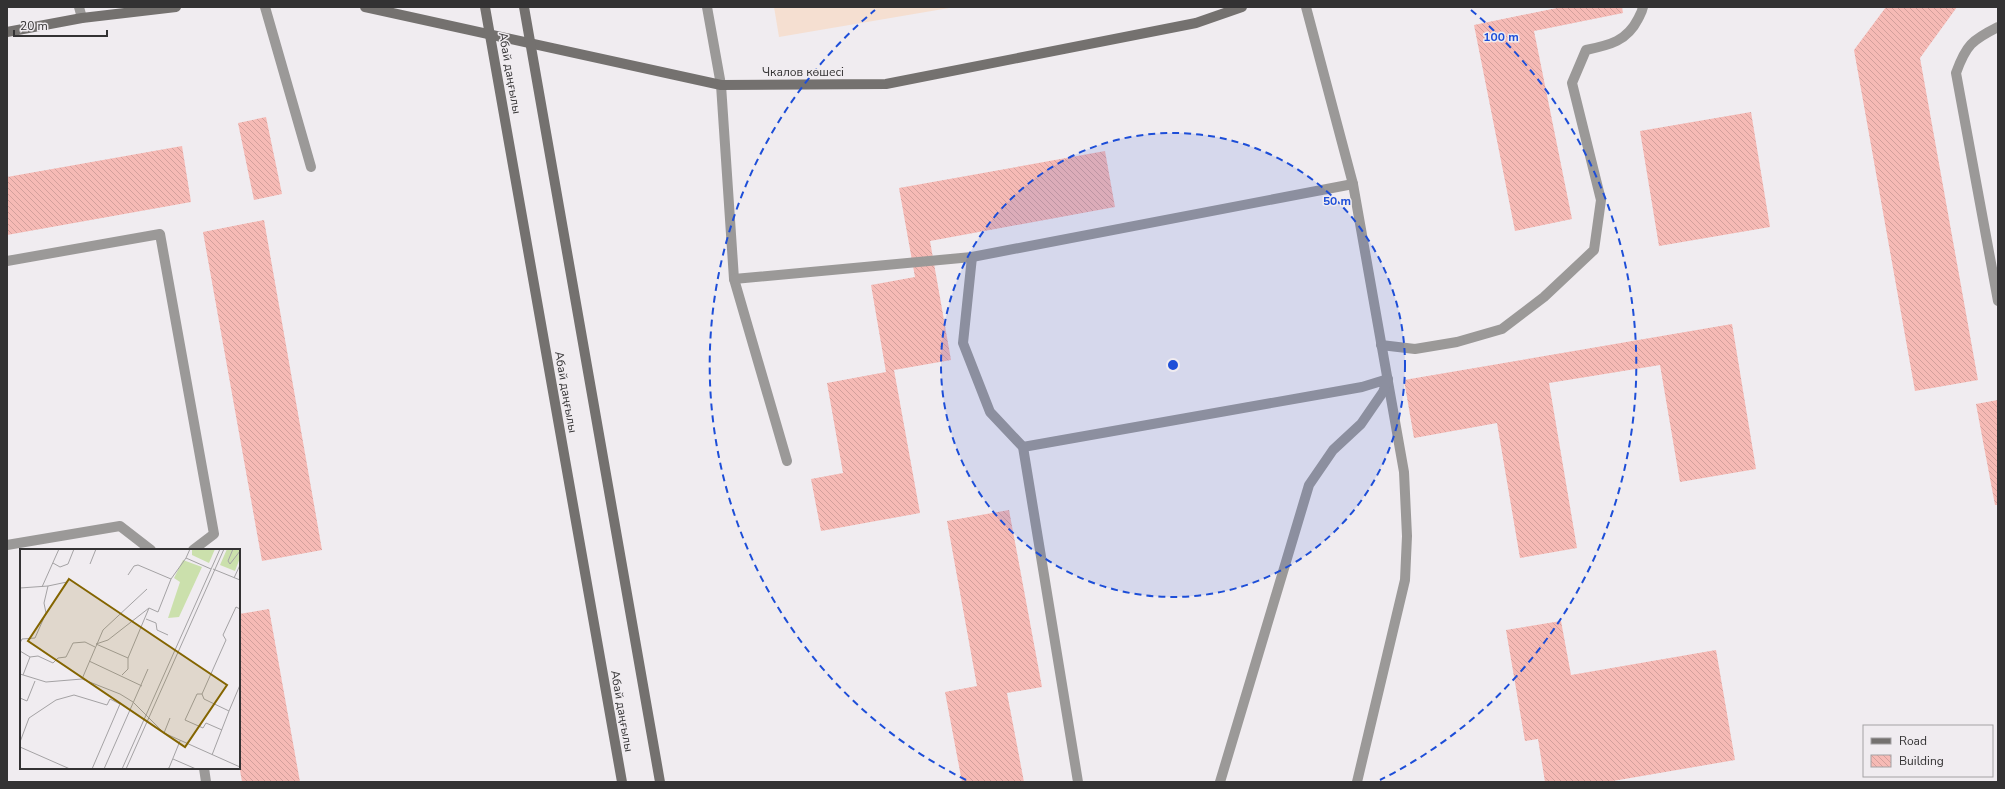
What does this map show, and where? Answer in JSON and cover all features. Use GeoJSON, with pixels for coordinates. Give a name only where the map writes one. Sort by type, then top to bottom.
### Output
{"type":"FeatureCollection","features":[{"type":"Feature","properties":{"kind":"main road"},"geometry":{"type":"LineString","coordinates":[[7,32],[82,18],[176,7]]}},
{"type":"Feature","properties":{"kind":"main road","name":"Чкалов көшесі"},"geometry":{"type":"LineString","coordinates":[[365,7],[721,85],[886,84],[1196,24],[1242,7]]}},
{"type":"Feature","properties":{"kind":"main road","name":"Абай даңғылы"},"geometry":{"type":"LineString","coordinates":[[485,7],[622,782]]}},
{"type":"Feature","properties":{"kind":"main road"},"geometry":{"type":"LineString","coordinates":[[524,7],[660,782]]}},
{"type":"Feature","properties":{"kind":"street"},"geometry":{"type":"LineString","coordinates":[[80,7],[82,18]]}},
{"type":"Feature","properties":{"kind":"street"},"geometry":{"type":"LineString","coordinates":[[265,7],[311,167]]}},
{"type":"Feature","properties":{"kind":"street"},"geometry":{"type":"LineString","coordinates":[[707,7],[721,85],[734,279],[787,461]]}},
{"type":"Feature","properties":{"kind":"street"},"geometry":{"type":"LineString","coordinates":[[1306,7],[1353,184],[1404,472],[1408,536],[1405,580],[1356,782]]}},
{"type":"Feature","properties":{"kind":"street"},"geometry":{"type":"LineString","coordinates":[[1381,345],[1415,349],[1457,342],[1502,329],[1544,297],[1594,250],[1601,200],[1572,83],[1586,50],[1610,45],[1632,31],[1642,11],[1642,7]]}},
{"type":"Feature","properties":{"kind":"street"},"geometry":{"type":"LineString","coordinates":[[1998,27],[1976,38],[1964,52],[1956,73],[1998,301]]}},
{"type":"Feature","properties":{"kind":"street"},"geometry":{"type":"LineString","coordinates":[[734,279],[972,257],[1353,184]]}},
{"type":"Feature","properties":{"kind":"street"},"geometry":{"type":"LineString","coordinates":[[7,261],[160,234],[214,534],[194,549]]}},
{"type":"Feature","properties":{"kind":"street"},"geometry":{"type":"LineString","coordinates":[[972,257],[963,343],[990,412],[1023,447],[1078,782]]}},
{"type":"Feature","properties":{"kind":"street"},"geometry":{"type":"LineString","coordinates":[[1023,447],[1362,387],[1388,379]]}},
{"type":"Feature","properties":{"kind":"street"},"geometry":{"type":"LineString","coordinates":[[1220,782],[1310,485],[1333,450],[1361,424],[1380,397],[1388,379]]}},
{"type":"Feature","properties":{"kind":"street"},"geometry":{"type":"LineString","coordinates":[[7,545],[120,526],[150,549]]}},
{"type":"Feature","properties":{"kind":"street"},"geometry":{"type":"LineString","coordinates":[[204,769],[206,782]]}},
{"type":"Feature","properties":{"kind":"shaded area"},"geometry":{"type":"Polygon","coordinates":[[[774,7],[955,7],[779,37],[774,7]]]}},
{"type":"Feature","properties":{"kind":"building"},"geometry":{"type":"Polygon","coordinates":[[[1562,7],[1622,7],[1623,13],[1534,31],[1572,219],[1515,231],[1474,25],[1562,7]]]}},
{"type":"Feature","properties":{"kind":"building"},"geometry":{"type":"Polygon","coordinates":[[[1886,7],[1957,7],[1920,58],[1978,380],[1915,391],[1854,50],[1886,7]]]}},
{"type":"Feature","properties":{"kind":"building"},"geometry":{"type":"Polygon","coordinates":[[[1751,112],[1770,227],[1659,246],[1640,131],[1751,112]]]}},
{"type":"Feature","properties":{"kind":"building"},"geometry":{"type":"Polygon","coordinates":[[[266,117],[282,194],[254,200],[238,123],[266,117]]]}},
{"type":"Feature","properties":{"kind":"building"},"geometry":{"type":"Polygon","coordinates":[[[182,146],[191,202],[7,235],[7,177],[182,146]]]}},
{"type":"Feature","properties":{"kind":"building"},"geometry":{"type":"Polygon","coordinates":[[[1105,151],[1115,207],[930,241],[951,360],[894,370],[920,513],[821,531],[811,479],[843,473],[827,383],[886,372],[871,285],[915,277],[899,188],[1105,151]]]}},
{"type":"Feature","properties":{"kind":"building"},"geometry":{"type":"Polygon","coordinates":[[[264,220],[322,550],[262,561],[203,232],[264,220]]]}},
{"type":"Feature","properties":{"kind":"building"},"geometry":{"type":"Polygon","coordinates":[[[1732,324],[1756,469],[1680,482],[1660,365],[1549,383],[1577,548],[1520,558],[1497,423],[1414,438],[1404,380],[1732,324]]]}},
{"type":"Feature","properties":{"kind":"building"},"geometry":{"type":"Polygon","coordinates":[[[1998,400],[1998,505],[1995,505],[1976,404],[1998,400]]]}},
{"type":"Feature","properties":{"kind":"building"},"geometry":{"type":"Polygon","coordinates":[[[1009,510],[1042,687],[1007,693],[1024,782],[962,782],[945,692],[977,686],[947,521],[1009,510]]]}},
{"type":"Feature","properties":{"kind":"building"},"geometry":{"type":"Polygon","coordinates":[[[269,609],[300,782],[242,782],[240,769],[240,614],[269,609]]]}},
{"type":"Feature","properties":{"kind":"building"},"geometry":{"type":"Polygon","coordinates":[[[1561,621],[1571,675],[1716,650],[1735,760],[1607,782],[1545,782],[1538,739],[1525,741],[1506,630],[1561,621]]]}}]}
